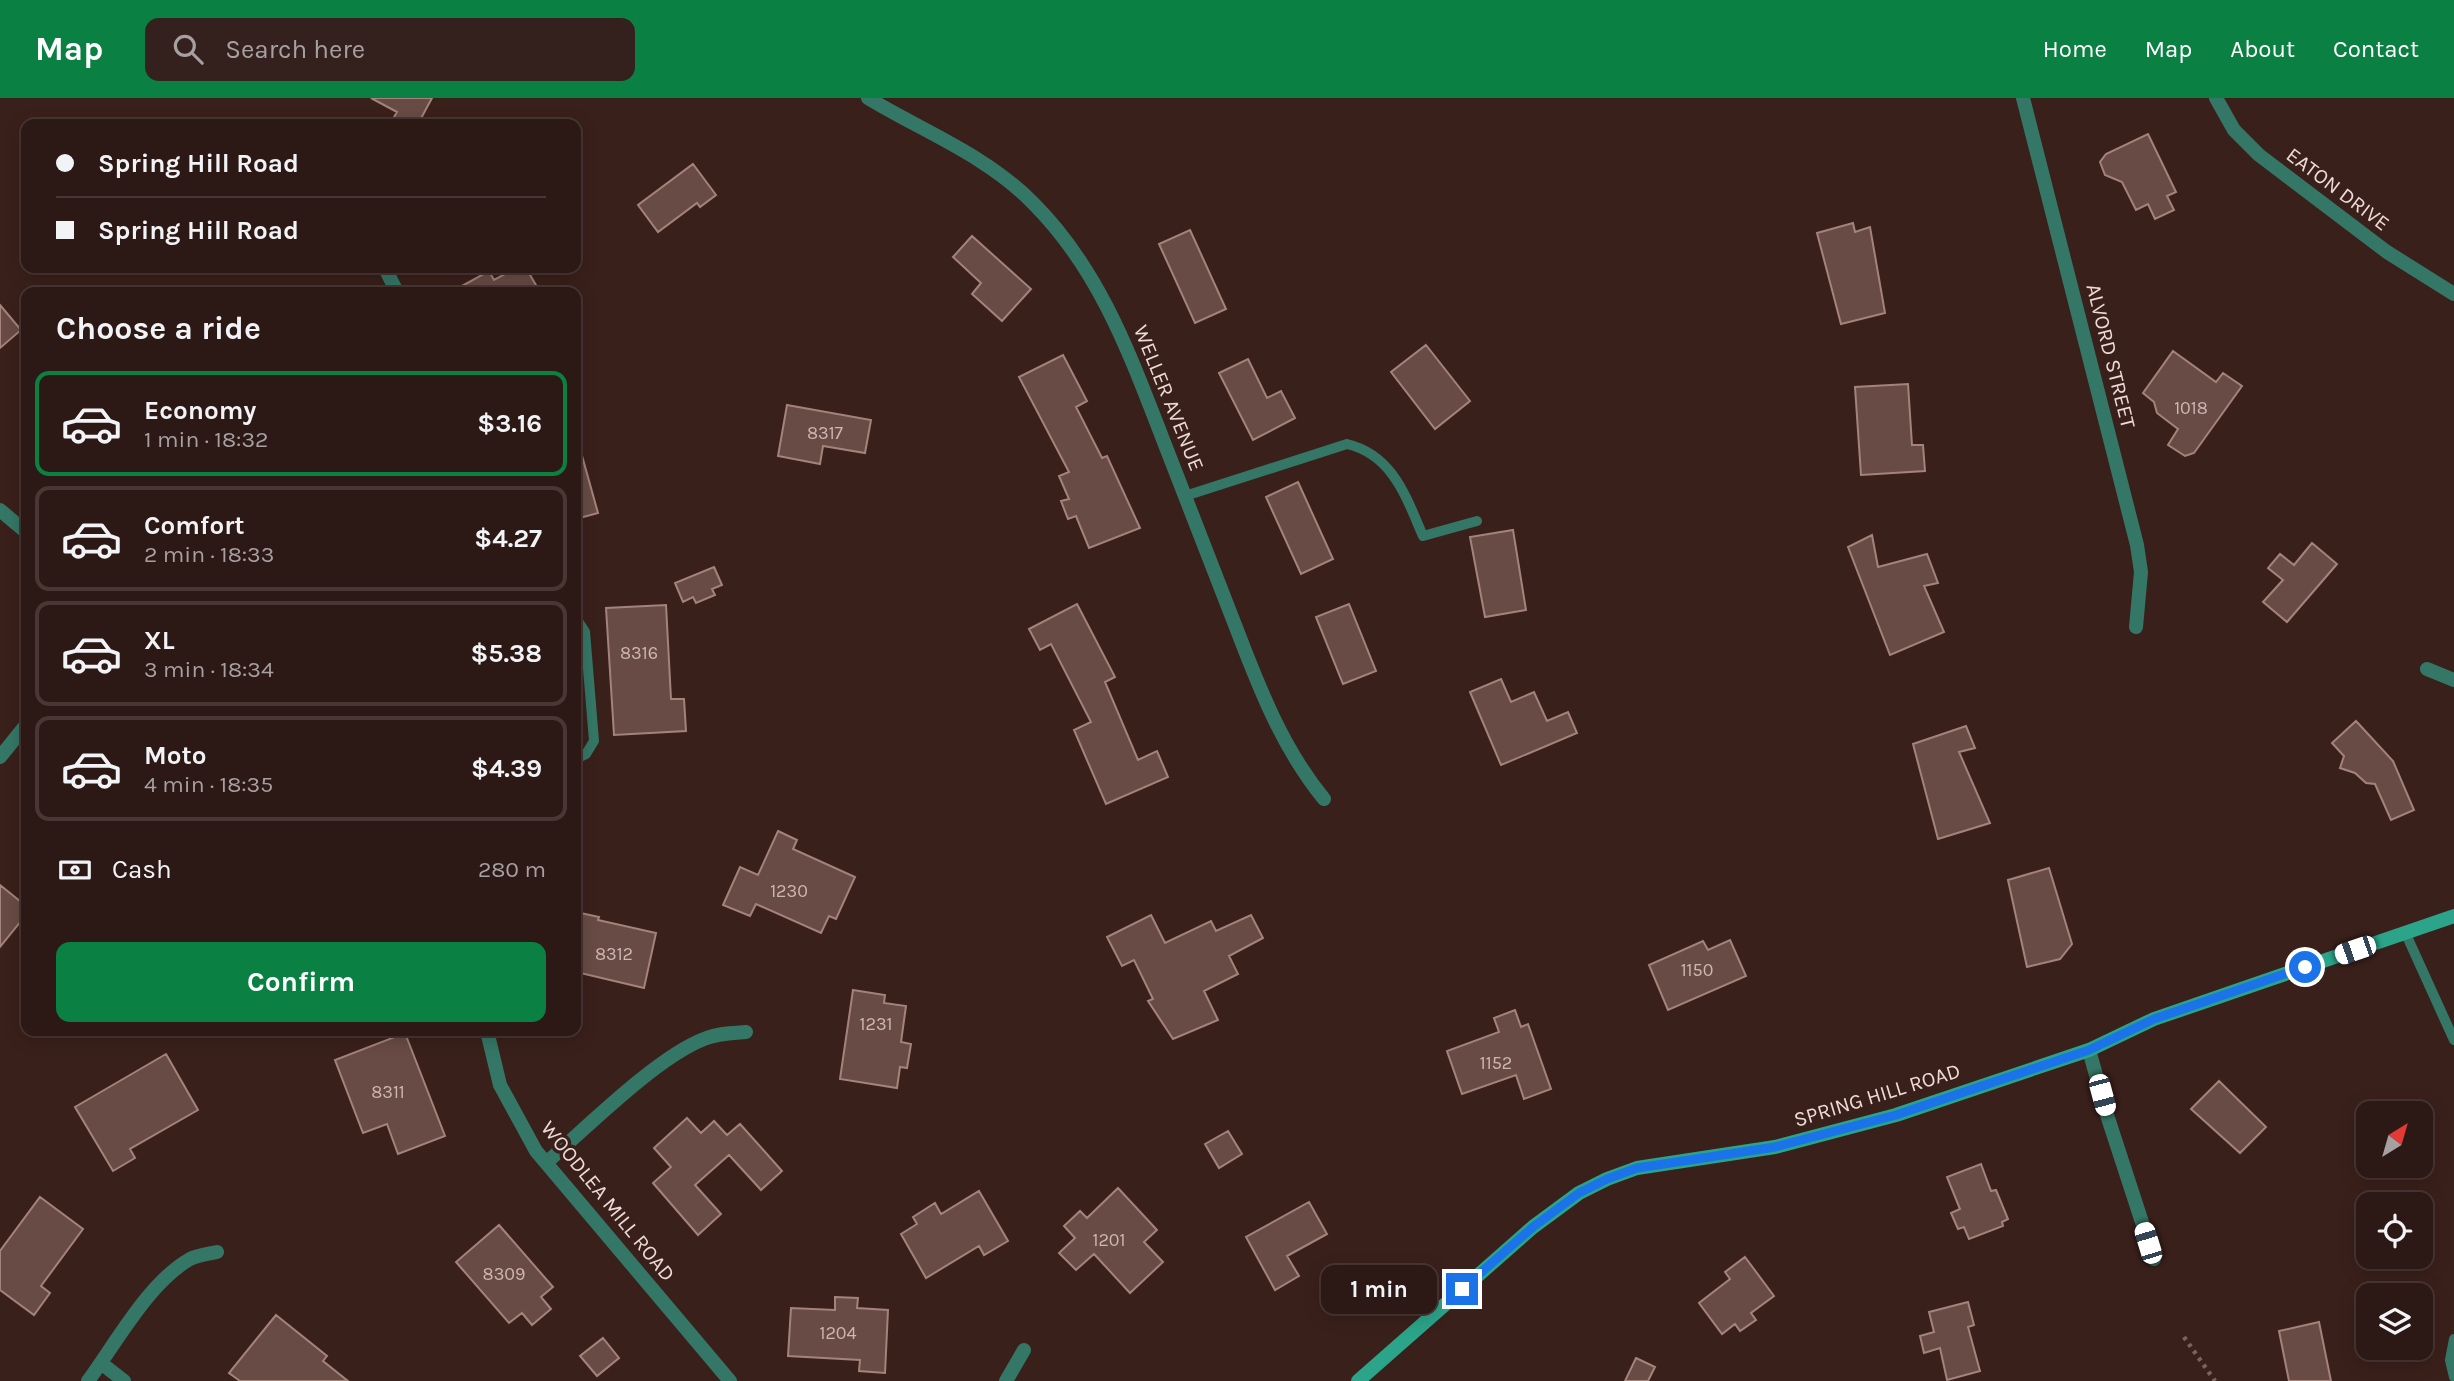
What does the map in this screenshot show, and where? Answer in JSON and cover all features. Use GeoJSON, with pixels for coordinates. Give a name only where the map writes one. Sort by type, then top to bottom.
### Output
{"type":"FeatureCollection","features":[{"type":"Feature","properties":{"kind":"main road","name":"SPRING HILL ROAD"},"geometry":{"type":"LineString","coordinates":[[1358,1381],[1533,1227],[1579,1193],[1607,1179],[1637,1168],[1775,1147],[1896,1115],[2089,1050],[2154,1019],[2454,916]]}},
{"type":"Feature","properties":{"kind":"street","name":"WELLER AVENUE"},"geometry":{"type":"LineString","coordinates":[[868,98],[968,152],[1002,175],[1065,237],[1108,306],[1250,664],[1286,747],[1324,799]]}},
{"type":"Feature","properties":{"kind":"street","name":"ALVORD STREET"},"geometry":{"type":"LineString","coordinates":[[2023,98],[2137,545],[2141,572],[2136,627]]}},
{"type":"Feature","properties":{"kind":"street","name":"EATON DRIVE"},"geometry":{"type":"LineString","coordinates":[[2216,98],[2234,131],[2259,155],[2387,252],[2454,294]]}},
{"type":"Feature","properties":{"kind":"street"},"geometry":{"type":"LineString","coordinates":[[0,510],[21,528]]}},
{"type":"Feature","properties":{"kind":"street"},"geometry":{"type":"LineString","coordinates":[[2427,669],[2454,680]]}},
{"type":"Feature","properties":{"kind":"street"},"geometry":{"type":"LineString","coordinates":[[0,757],[21,732]]}},
{"type":"Feature","properties":{"kind":"street"},"geometry":{"type":"LineString","coordinates":[[546,1163],[637,1084],[685,1048],[704,1038],[747,1032]]}},
{"type":"Feature","properties":{"kind":"street","name":"WOODLEA MILL ROAD"},"geometry":{"type":"LineString","coordinates":[[488,1036],[500,1085],[514,1116],[546,1163],[730,1381]]}},
{"type":"Feature","properties":{"kind":"street"},"geometry":{"type":"LineString","coordinates":[[2089,1050],[2154,1259]]}},
{"type":"Feature","properties":{"kind":"street"},"geometry":{"type":"LineString","coordinates":[[88,1381],[173,1270],[193,1257],[217,1252]]}},
{"type":"Feature","properties":{"kind":"street"},"geometry":{"type":"LineString","coordinates":[[1006,1381],[1024,1350]]}},
{"type":"Feature","properties":{"kind":"street"},"geometry":{"type":"LineString","coordinates":[[101,1363],[124,1381]]}},
{"type":"Feature","properties":{"kind":"lane"},"geometry":{"type":"LineString","coordinates":[[1185,496],[1347,443],[1365,448],[1386,464],[1400,482],[1423,536],[1477,521]]}},
{"type":"Feature","properties":{"kind":"lane"},"geometry":{"type":"LineString","coordinates":[[581,626],[585,632],[594,741],[586,754],[581,756]]}},
{"type":"Feature","properties":{"kind":"lane"},"geometry":{"type":"LineString","coordinates":[[2405,932],[2454,1040]]}},
{"type":"Feature","properties":{"kind":"lane"},"geometry":{"type":"LineString","coordinates":[[2454,1339],[2450,1360],[2454,1377]]}},
{"type":"Feature","properties":{"kind":"path"},"geometry":{"type":"LineString","coordinates":[[2184,1337],[2215,1381]]}},
{"type":"Feature","properties":{"kind":"building"},"geometry":{"type":"Polygon","coordinates":[[[371,98],[432,98],[421,119],[393,119],[397,112],[371,98]]]}},
{"type":"Feature","properties":{"kind":"building"},"geometry":{"type":"Polygon","coordinates":[[[2148,134],[2176,192],[2167,196],[2174,210],[2155,219],[2148,204],[2136,210],[2122,182],[2105,175],[2100,162],[2106,154],[2148,134]]]}},
{"type":"Feature","properties":{"kind":"building"},"geometry":{"type":"Polygon","coordinates":[[[693,164],[716,195],[700,207],[697,203],[658,232],[638,205],[693,164]]]}},
{"type":"Feature","properties":{"kind":"building"},"geometry":{"type":"Polygon","coordinates":[[[1853,223],[1855,232],[1870,227],[1885,313],[1841,324],[1817,233],[1853,223]]]}},
{"type":"Feature","properties":{"kind":"building"},"geometry":{"type":"Polygon","coordinates":[[[1190,230],[1226,309],[1195,323],[1159,244],[1190,230]]]}},
{"type":"Feature","properties":{"kind":"building"},"geometry":{"type":"Polygon","coordinates":[[[972,236],[1031,289],[1002,321],[972,294],[981,283],[953,257],[972,236]]]}},
{"type":"Feature","properties":{"kind":"building"},"geometry":{"type":"Polygon","coordinates":[[[485,273],[490,273],[494,280],[507,273],[529,273],[537,287],[460,287],[485,273]]]}},
{"type":"Feature","properties":{"kind":"building"},"geometry":{"type":"Polygon","coordinates":[[[0,305],[21,330],[0,348],[0,305]]]}},
{"type":"Feature","properties":{"kind":"building"},"geometry":{"type":"Polygon","coordinates":[[[1426,345],[1470,401],[1435,429],[1391,372],[1426,345]]]}},
{"type":"Feature","properties":{"kind":"building"},"geometry":{"type":"Polygon","coordinates":[[[2173,351],[2216,382],[2223,373],[2242,386],[2194,453],[2185,456],[2168,445],[2178,429],[2157,413],[2154,402],[2143,393],[2173,351]]]}},
{"type":"Feature","properties":{"kind":"building"},"geometry":{"type":"Polygon","coordinates":[[[1063,355],[1087,401],[1076,407],[1102,458],[1107,456],[1140,528],[1089,548],[1076,516],[1068,519],[1061,501],[1069,499],[1059,476],[1069,472],[1019,377],[1063,355]]]}},
{"type":"Feature","properties":{"kind":"building"},"geometry":{"type":"Polygon","coordinates":[[[1248,359],[1267,398],[1281,391],[1295,418],[1253,440],[1219,373],[1248,359]]]}},
{"type":"Feature","properties":{"kind":"building"},"geometry":{"type":"Polygon","coordinates":[[[1908,384],[1912,445],[1923,445],[1925,471],[1861,475],[1855,387],[1908,384]]]}},
{"type":"Feature","properties":{"kind":"building"},"geometry":{"type":"Polygon","coordinates":[[[787,405],[871,420],[865,453],[823,446],[820,464],[778,456],[787,405]]]}},
{"type":"Feature","properties":{"kind":"building"},"geometry":{"type":"Polygon","coordinates":[[[581,452],[598,513],[581,518],[581,452]]]}},
{"type":"Feature","properties":{"kind":"building"},"geometry":{"type":"Polygon","coordinates":[[[1298,482],[1333,559],[1301,574],[1266,497],[1298,482]]]}},
{"type":"Feature","properties":{"kind":"building"},"geometry":{"type":"Polygon","coordinates":[[[1513,530],[1526,610],[1485,617],[1470,537],[1513,530]]]}},
{"type":"Feature","properties":{"kind":"building"},"geometry":{"type":"Polygon","coordinates":[[[1872,535],[1878,567],[1927,554],[1938,583],[1924,586],[1944,632],[1890,655],[1848,547],[1872,535]]]}},
{"type":"Feature","properties":{"kind":"building"},"geometry":{"type":"Polygon","coordinates":[[[2312,543],[2337,564],[2287,622],[2263,602],[2283,580],[2268,568],[2280,554],[2294,565],[2312,543]]]}},
{"type":"Feature","properties":{"kind":"building"},"geometry":{"type":"Polygon","coordinates":[[[714,567],[722,585],[712,589],[715,595],[696,603],[693,597],[683,602],[675,583],[714,567]]]}},
{"type":"Feature","properties":{"kind":"building"},"geometry":{"type":"Polygon","coordinates":[[[1077,604],[1115,677],[1105,682],[1138,760],[1157,751],[1168,777],[1106,804],[1074,730],[1091,722],[1051,644],[1040,650],[1029,629],[1077,604]]]}},
{"type":"Feature","properties":{"kind":"building"},"geometry":{"type":"Polygon","coordinates":[[[1349,604],[1376,671],[1343,684],[1316,617],[1349,604]]]}},
{"type":"Feature","properties":{"kind":"building"},"geometry":{"type":"Polygon","coordinates":[[[666,605],[671,699],[684,699],[686,731],[614,735],[606,608],[666,605]]]}},
{"type":"Feature","properties":{"kind":"building"},"geometry":{"type":"Polygon","coordinates":[[[1501,679],[1511,702],[1534,692],[1547,721],[1568,712],[1577,733],[1501,765],[1470,692],[1501,679]]]}},
{"type":"Feature","properties":{"kind":"building"},"geometry":{"type":"Polygon","coordinates":[[[2356,721],[2393,761],[2414,810],[2391,820],[2375,784],[2366,783],[2355,773],[2340,768],[2344,756],[2332,743],[2356,721]]]}},
{"type":"Feature","properties":{"kind":"building"},"geometry":{"type":"Polygon","coordinates":[[[1966,726],[1975,748],[1959,752],[1990,823],[1938,839],[1913,744],[1966,726]]]}},
{"type":"Feature","properties":{"kind":"building"},"geometry":{"type":"Polygon","coordinates":[[[778,831],[797,840],[793,849],[855,877],[836,919],[829,916],[821,933],[756,904],[750,916],[723,905],[740,867],[758,875],[778,831]]]}},
{"type":"Feature","properties":{"kind":"building"},"geometry":{"type":"Polygon","coordinates":[[[2049,868],[2072,944],[2060,959],[2027,967],[2008,880],[2049,868]]]}},
{"type":"Feature","properties":{"kind":"building"},"geometry":{"type":"Polygon","coordinates":[[[0,885],[21,902],[21,921],[0,947],[0,885]]]}},
{"type":"Feature","properties":{"kind":"building"},"geometry":{"type":"Polygon","coordinates":[[[581,913],[599,917],[598,920],[656,933],[644,988],[581,973],[581,913]]]}},
{"type":"Feature","properties":{"kind":"building"},"geometry":{"type":"Polygon","coordinates":[[[1151,915],[1165,943],[1211,921],[1216,931],[1251,915],[1263,938],[1229,956],[1238,974],[1204,991],[1218,1020],[1173,1039],[1148,1001],[1153,999],[1134,960],[1122,966],[1107,937],[1151,915]]]}},
{"type":"Feature","properties":{"kind":"building"},"geometry":{"type":"Polygon","coordinates":[[[1730,940],[1746,976],[1668,1010],[1649,965],[1703,941],[1708,950],[1730,940]]]}},
{"type":"Feature","properties":{"kind":"building"},"geometry":{"type":"Polygon","coordinates":[[[853,990],[885,995],[884,1003],[906,1006],[901,1042],[911,1044],[907,1068],[900,1067],[897,1088],[840,1079],[853,990]]]}},
{"type":"Feature","properties":{"kind":"building"},"geometry":{"type":"Polygon","coordinates":[[[1515,1010],[1521,1027],[1528,1024],[1551,1089],[1524,1099],[1516,1075],[1462,1094],[1447,1051],[1499,1032],[1494,1018],[1515,1010]]]}},
{"type":"Feature","properties":{"kind":"building"},"geometry":{"type":"Polygon","coordinates":[[[397,1036],[406,1036],[445,1136],[398,1154],[387,1124],[363,1133],[335,1060],[397,1036]]]}},
{"type":"Feature","properties":{"kind":"building"},"geometry":{"type":"Polygon","coordinates":[[[166,1054],[198,1110],[130,1149],[135,1158],[113,1171],[75,1107],[166,1054]]]}},
{"type":"Feature","properties":{"kind":"building"},"geometry":{"type":"Polygon","coordinates":[[[2219,1081],[2266,1127],[2240,1153],[2191,1109],[2219,1081]]]}},
{"type":"Feature","properties":{"kind":"building"},"geometry":{"type":"Polygon","coordinates":[[[687,1118],[701,1133],[714,1121],[727,1135],[740,1124],[782,1171],[761,1190],[729,1155],[695,1185],[721,1214],[698,1235],[653,1183],[671,1167],[654,1148],[687,1118]]]}},
{"type":"Feature","properties":{"kind":"building"},"geometry":{"type":"Polygon","coordinates":[[[1228,1131],[1242,1154],[1219,1168],[1205,1144],[1228,1131]]]}},
{"type":"Feature","properties":{"kind":"building"},"geometry":{"type":"Polygon","coordinates":[[[1981,1164],[1991,1191],[1996,1190],[2008,1219],[2002,1222],[2003,1226],[1969,1239],[1964,1227],[1958,1229],[1951,1213],[1960,1209],[1947,1177],[1981,1164]]]}},
{"type":"Feature","properties":{"kind":"building"},"geometry":{"type":"Polygon","coordinates":[[[1118,1188],[1157,1230],[1144,1242],[1163,1262],[1130,1293],[1094,1254],[1076,1270],[1059,1253],[1075,1238],[1064,1226],[1080,1211],[1087,1218],[1118,1188]]]}},
{"type":"Feature","properties":{"kind":"building"},"geometry":{"type":"Polygon","coordinates":[[[979,1191],[1008,1241],[984,1255],[979,1246],[926,1278],[901,1234],[917,1224],[913,1217],[935,1203],[941,1214],[979,1191]]]}},
{"type":"Feature","properties":{"kind":"building"},"geometry":{"type":"Polygon","coordinates":[[[40,1197],[83,1229],[41,1286],[50,1293],[34,1315],[0,1290],[0,1251],[40,1197]]]}},
{"type":"Feature","properties":{"kind":"building"},"geometry":{"type":"Polygon","coordinates":[[[1309,1202],[1327,1234],[1287,1256],[1299,1276],[1275,1290],[1246,1237],[1309,1202]]]}},
{"type":"Feature","properties":{"kind":"building"},"geometry":{"type":"Polygon","coordinates":[[[499,1225],[553,1287],[541,1297],[551,1309],[532,1325],[522,1313],[509,1323],[456,1262],[499,1225]]]}},
{"type":"Feature","properties":{"kind":"building"},"geometry":{"type":"Polygon","coordinates":[[[1745,1257],[1774,1296],[1751,1313],[1756,1320],[1740,1331],[1735,1324],[1722,1334],[1699,1303],[1730,1279],[1725,1272],[1745,1257]]]}},
{"type":"Feature","properties":{"kind":"building"},"geometry":{"type":"Polygon","coordinates":[[[835,1297],[858,1298],[857,1308],[888,1310],[885,1373],[859,1371],[860,1360],[788,1356],[791,1308],[835,1310],[835,1297]]]}},
{"type":"Feature","properties":{"kind":"building"},"geometry":{"type":"Polygon","coordinates":[[[1968,1302],[1974,1325],[1968,1327],[1980,1371],[1947,1380],[1940,1348],[1924,1353],[1920,1336],[1934,1332],[1929,1312],[1968,1302]]]}},
{"type":"Feature","properties":{"kind":"building"},"geometry":{"type":"Polygon","coordinates":[[[276,1315],[327,1356],[323,1361],[348,1381],[240,1381],[229,1373],[276,1315]]]}},
{"type":"Feature","properties":{"kind":"building"},"geometry":{"type":"Polygon","coordinates":[[[2319,1322],[2331,1381],[2289,1381],[2279,1331],[2319,1322]]]}},
{"type":"Feature","properties":{"kind":"building"},"geometry":{"type":"Polygon","coordinates":[[[603,1338],[619,1358],[597,1376],[580,1356],[603,1338]]]}},
{"type":"Feature","properties":{"kind":"building"},"geometry":{"type":"Polygon","coordinates":[[[1636,1358],[1655,1367],[1648,1381],[1625,1381],[1636,1358]]]}},
{"type":"Feature","properties":{"kind":"route"},"geometry":{"type":"LineString","coordinates":[[1462,1289],[1533,1227],[1579,1193],[1607,1179],[1637,1168],[1775,1147],[1896,1115],[2089,1050],[2154,1019],[2305,967]]}}]}
